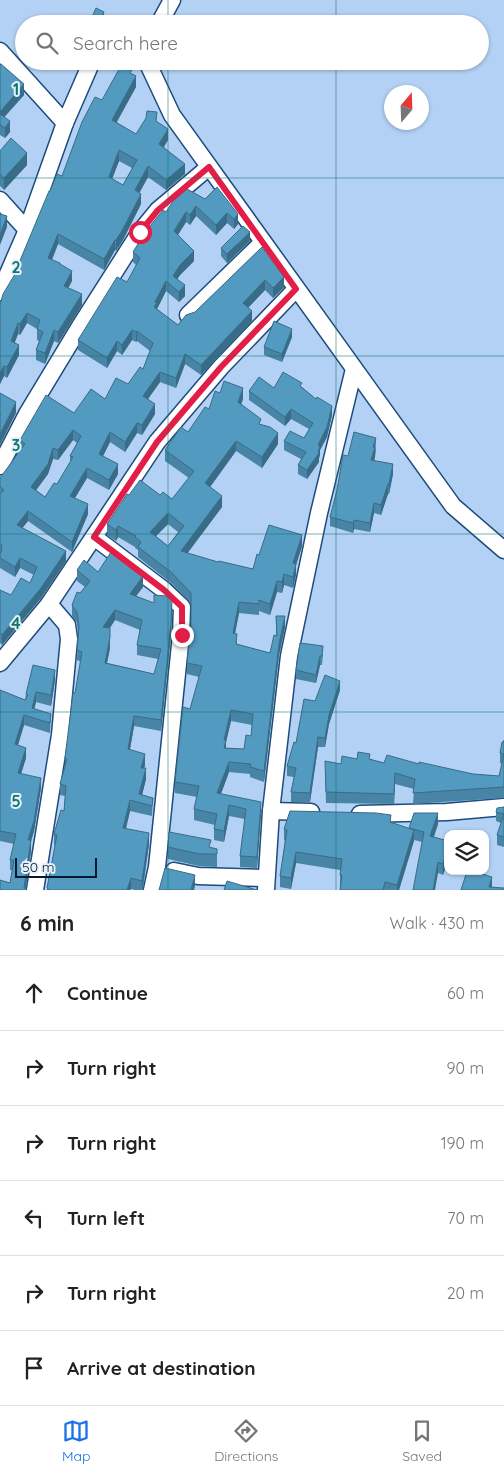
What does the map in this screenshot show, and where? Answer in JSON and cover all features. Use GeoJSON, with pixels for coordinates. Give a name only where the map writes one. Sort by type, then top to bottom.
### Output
{"type":"FeatureCollection","features":[{"type":"Feature","properties":{"kind":"street"},"geometry":{"type":"LineString","coordinates":[[164,15],[172,0]]}},
{"type":"Feature","properties":{"kind":"street"},"geometry":{"type":"LineString","coordinates":[[0,51],[15,68]]}},
{"type":"Feature","properties":{"kind":"street"},"geometry":{"type":"LineString","coordinates":[[17,70],[65,123]]}},
{"type":"Feature","properties":{"kind":"street"},"geometry":{"type":"LineString","coordinates":[[0,292],[27,230],[65,123],[88,70]]}},
{"type":"Feature","properties":{"kind":"street"},"geometry":{"type":"LineString","coordinates":[[151,70],[172,115],[453,506],[504,550]]}},
{"type":"Feature","properties":{"kind":"street"},"geometry":{"type":"LineString","coordinates":[[0,466],[77,331],[140,232],[158,210],[209,167]]}},
{"type":"Feature","properties":{"kind":"street"},"geometry":{"type":"LineString","coordinates":[[0,200],[27,230]]}},
{"type":"Feature","properties":{"kind":"street"},"geometry":{"type":"LineString","coordinates":[[188,315],[263,242]]}},
{"type":"Feature","properties":{"kind":"street"},"geometry":{"type":"LineString","coordinates":[[0,663],[49,604],[157,442],[221,367],[296,289]]}},
{"type":"Feature","properties":{"kind":"street"},"geometry":{"type":"LineString","coordinates":[[157,867],[197,883],[266,884],[270,812],[289,656],[319,513],[354,369]]}},
{"type":"Feature","properties":{"kind":"street"},"geometry":{"type":"LineString","coordinates":[[94,537],[164,590],[182,607],[182,635],[157,867],[152,890]]}},
{"type":"Feature","properties":{"kind":"street"},"geometry":{"type":"LineString","coordinates":[[35,890],[60,735],[68,639],[68,624],[49,604]]}},
{"type":"Feature","properties":{"kind":"street"},"geometry":{"type":"LineString","coordinates":[[349,814],[447,812],[504,807]]}},
{"type":"Feature","properties":{"kind":"street"},"geometry":{"type":"LineString","coordinates":[[270,812],[330,813]]}},
{"type":"Feature","properties":{"kind":"building"},"geometry":{"type":"Polygon","coordinates":[[[96,8],[104,12],[103,15],[93,15],[96,8]]]}},
{"type":"Feature","properties":{"kind":"building"},"geometry":{"type":"Polygon","coordinates":[[[0,65],[24,84],[0,112],[0,65]]]}},
{"type":"Feature","properties":{"kind":"building"},"geometry":{"type":"Polygon","coordinates":[[[119,70],[132,70],[130,73],[136,76],[112,120],[136,134],[146,118],[147,111],[157,112],[156,121],[168,129],[159,144],[185,164],[166,180],[148,166],[135,190],[141,194],[123,229],[104,259],[58,234],[48,258],[72,271],[64,286],[82,294],[58,332],[54,330],[45,353],[36,350],[43,332],[37,329],[40,320],[27,313],[20,324],[18,323],[11,341],[19,345],[7,367],[4,366],[0,373],[0,305],[3,294],[21,264],[19,263],[49,191],[57,174],[62,176],[82,122],[95,97],[102,100],[119,70]],[[119,150],[109,177],[123,185],[137,160],[119,150]]]}},
{"type":"Feature","properties":{"kind":"building"},"geometry":{"type":"Polygon","coordinates":[[[0,114],[10,121],[5,128],[0,125],[0,114]]]}},
{"type":"Feature","properties":{"kind":"building"},"geometry":{"type":"Polygon","coordinates":[[[11,138],[27,153],[4,178],[0,174],[0,151],[11,138]]]}},
{"type":"Feature","properties":{"kind":"building"},"geometry":{"type":"Polygon","coordinates":[[[217,187],[238,214],[234,219],[227,213],[216,225],[196,206],[190,215],[186,212],[174,231],[194,251],[180,265],[173,276],[185,285],[179,292],[166,281],[154,307],[178,325],[186,315],[195,312],[262,247],[284,277],[273,288],[265,280],[243,303],[252,311],[201,365],[185,354],[176,378],[160,372],[143,396],[155,404],[142,425],[137,423],[125,442],[110,432],[99,454],[118,464],[109,480],[87,468],[70,496],[88,504],[72,542],[28,511],[17,525],[66,551],[41,588],[2,635],[0,633],[0,590],[11,595],[21,578],[30,583],[37,567],[20,558],[15,567],[0,558],[2,545],[0,544],[0,494],[4,490],[0,487],[0,478],[25,444],[20,440],[46,395],[74,413],[91,389],[105,399],[116,378],[128,384],[140,367],[143,369],[153,343],[137,331],[132,330],[122,345],[117,341],[107,358],[78,340],[117,277],[127,282],[140,258],[133,252],[146,231],[163,210],[166,212],[173,201],[187,189],[205,199],[217,187]],[[73,430],[58,450],[53,448],[48,464],[31,487],[45,497],[54,483],[57,484],[73,457],[70,456],[81,436],[73,430]]]}},
{"type":"Feature","properties":{"kind":"building"},"geometry":{"type":"Polygon","coordinates":[[[0,214],[7,216],[0,235],[0,214]]]}},
{"type":"Feature","properties":{"kind":"building"},"geometry":{"type":"Polygon","coordinates":[[[243,226],[250,232],[227,254],[221,248],[243,226]]]}},
{"type":"Feature","properties":{"kind":"building"},"geometry":{"type":"Polygon","coordinates":[[[274,321],[292,329],[282,354],[264,347],[274,321]]]}},
{"type":"Feature","properties":{"kind":"building"},"geometry":{"type":"Polygon","coordinates":[[[283,372],[302,383],[300,386],[316,399],[317,397],[332,406],[327,427],[318,445],[320,446],[319,453],[307,470],[298,465],[306,452],[284,441],[290,431],[304,438],[313,423],[291,409],[285,417],[249,391],[259,377],[274,388],[283,372]]]}},
{"type":"Feature","properties":{"kind":"building"},"geometry":{"type":"Polygon","coordinates":[[[224,381],[243,388],[238,402],[261,419],[259,424],[270,427],[278,433],[262,457],[236,441],[205,483],[222,496],[181,551],[218,562],[253,569],[269,525],[302,535],[293,563],[296,564],[293,577],[284,574],[282,582],[277,581],[270,604],[259,600],[259,604],[239,602],[233,633],[237,634],[236,644],[270,653],[274,635],[277,636],[276,616],[285,616],[279,644],[264,771],[250,767],[251,764],[229,762],[217,793],[261,802],[257,857],[240,856],[246,809],[229,805],[224,831],[214,829],[217,814],[194,809],[199,786],[175,782],[183,707],[190,709],[202,666],[187,663],[191,625],[191,593],[171,572],[138,547],[141,542],[136,536],[118,526],[116,530],[107,524],[127,494],[129,495],[140,480],[160,495],[163,492],[172,499],[194,471],[165,450],[181,427],[188,432],[205,407],[209,409],[215,391],[220,393],[224,381]],[[168,513],[150,532],[168,546],[184,526],[168,513]],[[231,710],[224,748],[244,749],[246,735],[251,736],[253,714],[231,710]]]}},
{"type":"Feature","properties":{"kind":"building"},"geometry":{"type":"Polygon","coordinates":[[[0,393],[16,402],[0,434],[1,414],[0,393]]]}},
{"type":"Feature","properties":{"kind":"building"},"geometry":{"type":"Polygon","coordinates":[[[354,432],[376,438],[371,460],[393,464],[389,484],[381,505],[374,503],[370,523],[354,520],[353,523],[330,517],[343,455],[348,456],[354,432]]]}},
{"type":"Feature","properties":{"kind":"building"},"geometry":{"type":"Polygon","coordinates":[[[111,552],[143,576],[130,594],[154,603],[154,595],[167,596],[172,600],[161,720],[134,716],[128,749],[145,754],[141,768],[146,768],[139,794],[153,798],[152,806],[130,800],[123,828],[149,833],[142,881],[131,878],[127,890],[48,890],[57,835],[54,834],[61,810],[64,811],[66,786],[60,784],[67,759],[65,758],[73,693],[75,693],[82,652],[77,650],[79,627],[77,612],[72,605],[77,592],[80,593],[90,581],[77,570],[84,560],[98,572],[111,552]],[[115,610],[103,627],[110,628],[105,663],[154,674],[161,649],[137,645],[142,620],[115,610]]]}},
{"type":"Feature","properties":{"kind":"building"},"geometry":{"type":"Polygon","coordinates":[[[300,643],[323,646],[316,675],[296,670],[300,643]]]}},
{"type":"Feature","properties":{"kind":"building"},"geometry":{"type":"Polygon","coordinates":[[[33,665],[55,670],[51,695],[36,692],[32,708],[51,714],[50,723],[24,715],[15,744],[26,748],[18,773],[41,778],[34,821],[28,840],[31,840],[24,888],[26,890],[0,890],[0,880],[10,883],[14,860],[10,860],[16,834],[0,831],[0,690],[25,700],[28,695],[26,694],[33,665]]]}},
{"type":"Feature","properties":{"kind":"building"},"geometry":{"type":"Polygon","coordinates":[[[325,675],[340,681],[329,715],[325,738],[318,737],[310,793],[291,792],[296,768],[287,766],[294,742],[296,743],[304,699],[315,701],[325,675]]]}},
{"type":"Feature","properties":{"kind":"building"},"geometry":{"type":"Polygon","coordinates":[[[502,742],[504,742],[504,754],[500,753],[502,742]]]}},
{"type":"Feature","properties":{"kind":"building"},"geometry":{"type":"Polygon","coordinates":[[[358,752],[370,754],[369,759],[384,763],[387,755],[419,764],[419,762],[473,774],[499,776],[504,754],[504,787],[413,793],[415,779],[395,773],[394,794],[326,792],[325,761],[341,764],[342,756],[357,759],[358,752]]]}},
{"type":"Feature","properties":{"kind":"building"},"geometry":{"type":"Polygon","coordinates":[[[504,807],[504,814],[496,812],[497,808],[504,807]]]}},
{"type":"Feature","properties":{"kind":"building"},"geometry":{"type":"Polygon","coordinates":[[[290,811],[391,815],[390,822],[414,830],[397,885],[385,882],[383,890],[340,890],[342,859],[296,852],[291,878],[280,876],[287,830],[284,829],[290,811]]]}},
{"type":"Feature","properties":{"kind":"building"},"geometry":{"type":"Polygon","coordinates":[[[414,813],[438,813],[430,836],[444,840],[444,861],[443,864],[438,862],[433,890],[413,890],[424,832],[409,828],[414,813]]]}},
{"type":"Feature","properties":{"kind":"building"},"geometry":{"type":"Polygon","coordinates":[[[504,814],[504,837],[497,835],[504,814]]]}},
{"type":"Feature","properties":{"kind":"building"},"geometry":{"type":"Polygon","coordinates":[[[169,832],[211,840],[209,847],[217,849],[217,854],[199,854],[168,847],[169,832]]]}},
{"type":"Feature","properties":{"kind":"building"},"geometry":{"type":"Polygon","coordinates":[[[165,868],[195,875],[191,890],[159,890],[165,868]]]}},
{"type":"Feature","properties":{"kind":"building"},"geometry":{"type":"Polygon","coordinates":[[[466,875],[486,875],[492,877],[489,887],[504,888],[504,890],[461,890],[466,875]]]}},
{"type":"Feature","properties":{"kind":"building"},"geometry":{"type":"Polygon","coordinates":[[[227,881],[257,890],[224,890],[227,881]]]}},
{"type":"Feature","properties":{"kind":"route"},"geometry":{"type":"LineString","coordinates":[[140,232],[158,210],[209,167],[296,289],[221,367],[157,442],[94,537],[164,590],[182,607],[182,635]]}}]}
